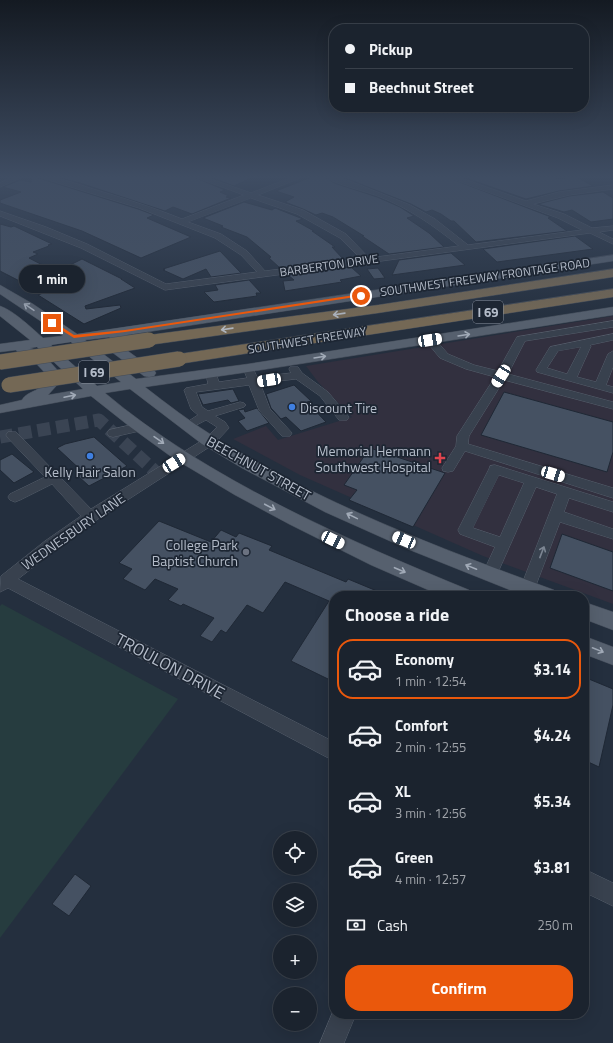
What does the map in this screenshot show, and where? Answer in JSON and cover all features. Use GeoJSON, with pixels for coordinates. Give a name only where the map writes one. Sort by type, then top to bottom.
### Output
{"type":"FeatureCollection","features":[{"type":"Feature","properties":{"kind":"highway"},"geometry":{"type":"LineString","coordinates":[[378,309],[397,300],[613,265]]}},
{"type":"Feature","properties":{"kind":"highway","name":"SOUTHWEST FREEWAY"},"geometry":{"type":"LineString","coordinates":[[0,350],[149,340],[378,309],[613,273]]}},
{"type":"Feature","properties":{"kind":"highway"},"geometry":{"type":"LineString","coordinates":[[3,382],[165,350],[613,284]]}},
{"type":"Feature","properties":{"kind":"highway","name":"SOUTHWEST FREEWAY"},"geometry":{"type":"LineString","coordinates":[[3,382],[179,359],[613,292]]}},
{"type":"Feature","properties":{"kind":"highway"},"geometry":{"type":"LineString","coordinates":[[363,331],[390,334],[613,305]]}},
{"type":"Feature","properties":{"kind":"main road","name":"SOUTHWEST FREEWAY FRONTAGE ROAD"},"geometry":{"type":"LineString","coordinates":[[0,350],[40,342],[125,331],[613,258]]}},
{"type":"Feature","properties":{"kind":"main road","name":"BEECHNUT STREET"},"geometry":{"type":"LineString","coordinates":[[0,289],[74,337],[132,384],[187,426],[210,441],[299,491],[390,534],[533,591]]}},
{"type":"Feature","properties":{"kind":"main road"},"geometry":{"type":"LineString","coordinates":[[125,331],[114,340],[114,347],[149,374],[213,380],[248,368],[613,311]]}},
{"type":"Feature","properties":{"kind":"main road"},"geometry":{"type":"LineString","coordinates":[[0,350],[12,331],[5,316]]}},
{"type":"Feature","properties":{"kind":"main road","name":"BEECHNUT STREET"},"geometry":{"type":"LineString","coordinates":[[5,316],[40,342],[94,392],[184,458],[257,500],[372,558],[450,591]]}},
{"type":"Feature","properties":{"kind":"main road"},"geometry":{"type":"LineString","coordinates":[[0,350],[26,350],[35,354],[54,374],[53,382],[46,392],[18,406]]}},
{"type":"Feature","properties":{"kind":"main road"},"geometry":{"type":"LineString","coordinates":[[0,409],[132,384],[180,378]]}},
{"type":"Feature","properties":{"kind":"main road"},"geometry":{"type":"LineString","coordinates":[[180,378],[167,387],[162,394],[168,407],[187,426]]}},
{"type":"Feature","properties":{"kind":"main road"},"geometry":{"type":"LineString","coordinates":[[372,558],[390,534]]}},
{"type":"Feature","properties":{"kind":"main road"},"geometry":{"type":"LineString","coordinates":[[589,612],[613,621]]}},
{"type":"Feature","properties":{"kind":"main road"},"geometry":{"type":"LineString","coordinates":[[589,647],[613,656]]}},
{"type":"Feature","properties":{"kind":"street","name":"BARBERTON DRIVE"},"geometry":{"type":"LineString","coordinates":[[32,225],[74,240],[129,267],[164,287],[613,228]]}},
{"type":"Feature","properties":{"kind":"street"},"geometry":{"type":"LineString","coordinates":[[192,225],[218,236],[234,245],[244,253],[263,274]]}},
{"type":"Feature","properties":{"kind":"street"},"geometry":{"type":"LineString","coordinates":[[325,225],[344,236],[367,260]]}},
{"type":"Feature","properties":{"kind":"street"},"geometry":{"type":"LineString","coordinates":[[437,225],[466,248]]}},
{"type":"Feature","properties":{"kind":"street"},"geometry":{"type":"LineString","coordinates":[[578,225],[613,242]]}},
{"type":"Feature","properties":{"kind":"street"},"geometry":{"type":"LineString","coordinates":[[448,468],[462,446],[463,436],[501,376],[520,339],[613,324]]}},
{"type":"Feature","properties":{"kind":"street"},"geometry":{"type":"LineString","coordinates":[[600,327],[613,338]]}},
{"type":"Feature","properties":{"kind":"street"},"geometry":{"type":"LineString","coordinates":[[613,338],[554,349],[541,370],[613,390]]}},
{"type":"Feature","properties":{"kind":"street"},"geometry":{"type":"LineString","coordinates":[[430,340],[444,356],[470,367],[613,406]]}},
{"type":"Feature","properties":{"kind":"street"},"geometry":{"type":"LineString","coordinates":[[571,378],[586,346],[583,343]]}},
{"type":"Feature","properties":{"kind":"street"},"geometry":{"type":"LineString","coordinates":[[600,386],[613,354]]}},
{"type":"Feature","properties":{"kind":"street"},"geometry":{"type":"LineString","coordinates":[[290,361],[298,375],[324,394],[343,417]]}},
{"type":"Feature","properties":{"kind":"street"},"geometry":{"type":"LineString","coordinates":[[248,368],[255,382],[265,410],[286,433]]}},
{"type":"Feature","properties":{"kind":"street"},"geometry":{"type":"LineString","coordinates":[[206,415],[197,409],[190,390],[213,380],[255,382],[298,375]]}},
{"type":"Feature","properties":{"kind":"street"},"geometry":{"type":"LineString","coordinates":[[187,426],[206,415],[240,405]]}},
{"type":"Feature","properties":{"kind":"street","name":"WEDNESBURY LANE"},"geometry":{"type":"LineString","coordinates":[[3,583],[43,549],[90,516],[210,441],[223,428],[206,415]]}},
{"type":"Feature","properties":{"kind":"street"},"geometry":{"type":"LineString","coordinates":[[112,433],[140,427]]}},
{"type":"Feature","properties":{"kind":"street"},"geometry":{"type":"LineString","coordinates":[[12,435],[90,516]]}},
{"type":"Feature","properties":{"kind":"street"},"geometry":{"type":"LineString","coordinates":[[462,446],[613,493]]}},
{"type":"Feature","properties":{"kind":"street"},"geometry":{"type":"LineString","coordinates":[[504,544],[465,530],[495,469],[613,506]]}},
{"type":"Feature","properties":{"kind":"street"},"geometry":{"type":"LineString","coordinates":[[15,497],[53,478]]}},
{"type":"Feature","properties":{"kind":"street"},"geometry":{"type":"LineString","coordinates":[[490,575],[532,481]]}},
{"type":"Feature","properties":{"kind":"street"},"geometry":{"type":"LineString","coordinates":[[528,589],[565,491]]}},
{"type":"Feature","properties":{"kind":"street"},"geometry":{"type":"LineString","coordinates":[[556,515],[613,534]]}},
{"type":"Feature","properties":{"kind":"street","name":"TROULON DRIVE"},"geometry":{"type":"LineString","coordinates":[[3,583],[329,749]]}},
{"type":"Feature","properties":{"kind":"street"},"geometry":{"type":"LineString","coordinates":[[589,882],[613,894]]}},
{"type":"Feature","properties":{"kind":"street"},"geometry":{"type":"LineString","coordinates":[[332,1043],[342,1019]]}},
{"type":"Feature","properties":{"kind":"shaded area","name":"Memorial Hermann Southwest Hospital"},"geometry":{"type":"Polygon","coordinates":[[[613,316],[613,604],[589,595],[589,591],[578,591],[483,556],[300,475],[233,439],[266,426],[278,440],[352,417],[318,382],[306,366],[613,316]]]}},
{"type":"Feature","properties":{"kind":"green space"},"geometry":{"type":"Polygon","coordinates":[[[2,604],[178,699],[0,938],[0,606],[2,604]]]}},
{"type":"Feature","properties":{"kind":"building"},"geometry":{"type":"Polygon","coordinates":[[[0,225],[11,227],[14,226],[52,244],[33,252],[38,254],[29,258],[56,272],[82,259],[122,279],[135,288],[85,306],[86,309],[120,305],[121,308],[84,324],[38,295],[43,293],[0,271],[0,225]]]}},
{"type":"Feature","properties":{"kind":"building"},"geometry":{"type":"Polygon","coordinates":[[[63,225],[162,225],[191,237],[141,258],[82,231],[63,225]]]}},
{"type":"Feature","properties":{"kind":"building"},"geometry":{"type":"Polygon","coordinates":[[[220,225],[303,225],[314,231],[312,231],[335,247],[332,247],[344,260],[280,268],[269,258],[271,257],[247,237],[221,227],[223,226],[220,225]]]}},
{"type":"Feature","properties":{"kind":"building"},"geometry":{"type":"Polygon","coordinates":[[[346,225],[417,225],[429,233],[444,247],[389,254],[362,236],[364,236],[346,225]]]}},
{"type":"Feature","properties":{"kind":"building"},"geometry":{"type":"Polygon","coordinates":[[[458,225],[558,225],[567,231],[476,242],[458,225]]]}},
{"type":"Feature","properties":{"kind":"building"},"geometry":{"type":"Polygon","coordinates":[[[575,236],[593,249],[497,262],[483,249],[575,236]]]}},
{"type":"Feature","properties":{"kind":"building"},"geometry":{"type":"Polygon","coordinates":[[[220,251],[241,273],[211,277],[206,269],[183,279],[163,270],[165,270],[163,269],[220,251]]]}},
{"type":"Feature","properties":{"kind":"building"},"geometry":{"type":"Polygon","coordinates":[[[451,253],[465,265],[392,275],[399,260],[451,253]]]}},
{"type":"Feature","properties":{"kind":"building"},"geometry":{"type":"Polygon","coordinates":[[[351,267],[361,276],[340,280],[342,282],[285,291],[283,281],[294,280],[288,275],[351,267]]]}},
{"type":"Feature","properties":{"kind":"building"},"geometry":{"type":"Polygon","coordinates":[[[378,268],[385,278],[374,279],[367,269],[378,268]]]}},
{"type":"Feature","properties":{"kind":"building"},"geometry":{"type":"Polygon","coordinates":[[[249,280],[261,293],[256,293],[257,296],[214,302],[204,292],[218,290],[215,285],[249,280]]]}},
{"type":"Feature","properties":{"kind":"building","name":"Discount Tire"},"geometry":{"type":"Polygon","coordinates":[[[294,385],[311,401],[307,402],[326,422],[301,431],[286,417],[281,419],[271,408],[266,394],[294,385]]]}},
{"type":"Feature","properties":{"kind":"building"},"geometry":{"type":"Polygon","coordinates":[[[233,389],[239,401],[231,403],[228,400],[203,405],[198,394],[233,389]]]}},
{"type":"Feature","properties":{"kind":"building"},"geometry":{"type":"Polygon","coordinates":[[[504,392],[613,422],[613,452],[607,472],[481,435],[504,392]]]}},
{"type":"Feature","properties":{"kind":"building"},"geometry":{"type":"Polygon","coordinates":[[[257,408],[269,423],[247,431],[238,421],[245,418],[238,410],[244,409],[245,412],[257,408]]]}},
{"type":"Feature","properties":{"kind":"building","name":"Kelly Hair Salon"},"geometry":{"type":"Polygon","coordinates":[[[94,437],[127,466],[89,486],[78,476],[84,473],[57,448],[65,444],[94,437]]]}},
{"type":"Feature","properties":{"kind":"building"},"geometry":{"type":"Polygon","coordinates":[[[370,448],[445,473],[413,527],[349,500],[357,490],[344,485],[370,448]]]}},
{"type":"Feature","properties":{"kind":"building"},"geometry":{"type":"Polygon","coordinates":[[[12,454],[34,472],[14,483],[0,470],[0,460],[12,454]]]}},
{"type":"Feature","properties":{"kind":"building"},"geometry":{"type":"Polygon","coordinates":[[[159,521],[211,542],[221,530],[236,537],[239,533],[272,546],[269,550],[346,582],[348,579],[377,591],[329,591],[329,601],[285,582],[263,613],[247,605],[226,633],[221,630],[212,642],[200,636],[214,618],[183,604],[181,606],[168,600],[178,589],[155,579],[145,590],[123,579],[132,569],[119,563],[159,521]]]}},
{"type":"Feature","properties":{"kind":"building"},"geometry":{"type":"Polygon","coordinates":[[[562,534],[613,552],[613,591],[550,568],[562,534]]]}},
{"type":"Feature","properties":{"kind":"building"},"geometry":{"type":"Polygon","coordinates":[[[329,601],[328,679],[291,661],[329,601]]]}},
{"type":"Feature","properties":{"kind":"building"},"geometry":{"type":"Polygon","coordinates":[[[589,679],[613,689],[613,705],[599,767],[589,762],[589,679]]]}},
{"type":"Feature","properties":{"kind":"building"},"geometry":{"type":"Polygon","coordinates":[[[75,874],[91,886],[69,916],[52,904],[75,874]]]}},
{"type":"Feature","properties":{"kind":"tunnel"},"geometry":{"type":"LineString","coordinates":[[0,437],[99,420],[158,474]]}},
{"type":"Feature","properties":{"kind":"place","name":"Discount Tire"},"geometry":{"type":"Point","coordinates":[292,407]}},
{"type":"Feature","properties":{"kind":"place","name":"Kelly Hair Salon"},"geometry":{"type":"Point","coordinates":[90,456]}},
{"type":"Feature","properties":{"kind":"place","name":"Memorial Hermann Southwest Hospital"},"geometry":{"type":"Point","coordinates":[440,458]}},
{"type":"Feature","properties":{"kind":"place","name":"College Park Baptist Church"},"geometry":{"type":"Point","coordinates":[246,552]}},
{"type":"Feature","properties":{"kind":"route"},"geometry":{"type":"LineString","coordinates":[[52,323],[74,337],[125,331],[361,296]]}}]}
